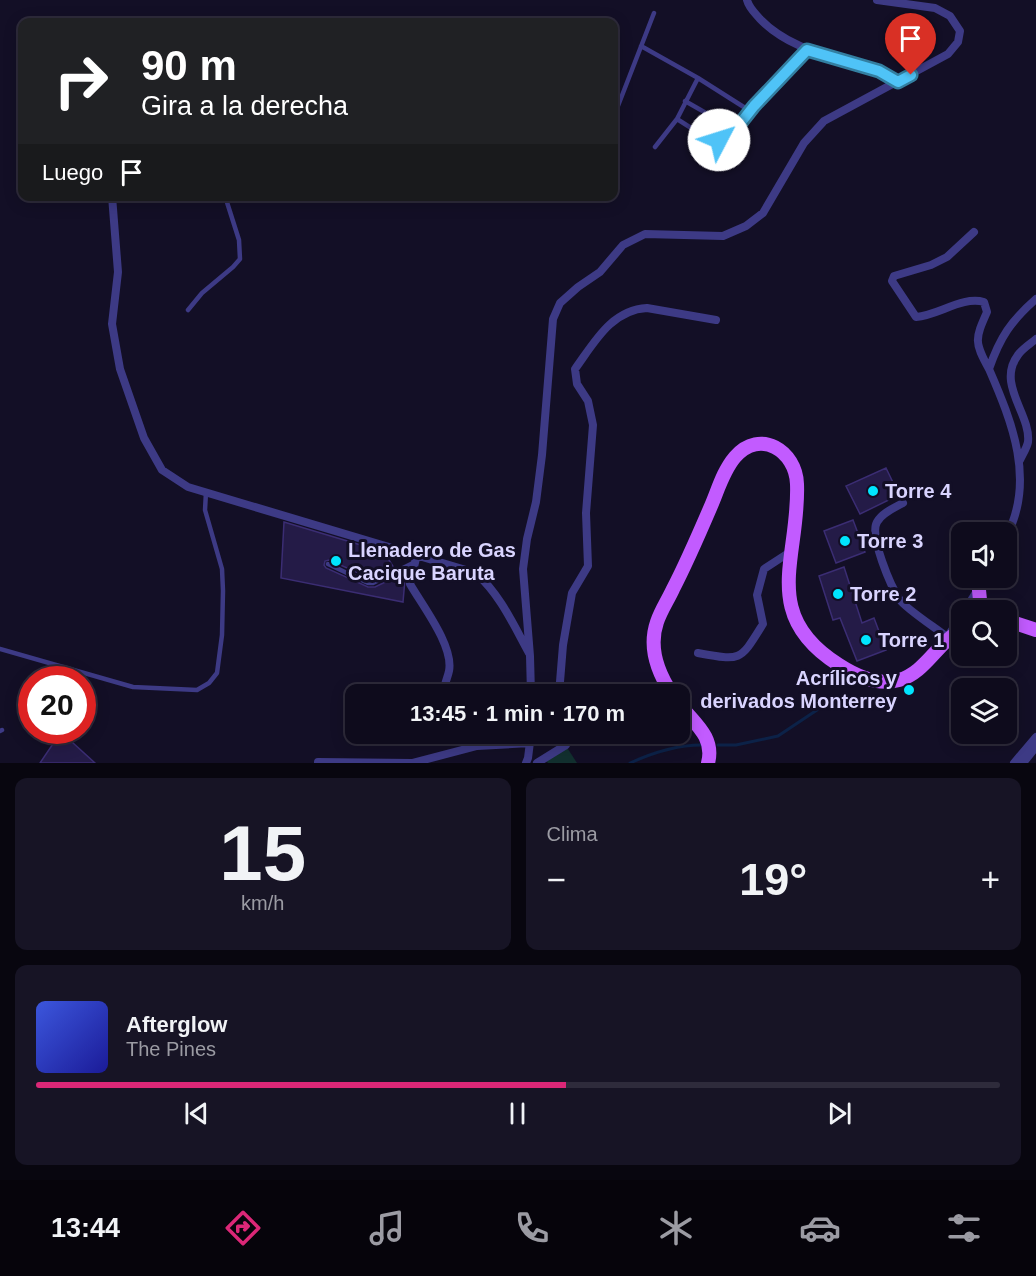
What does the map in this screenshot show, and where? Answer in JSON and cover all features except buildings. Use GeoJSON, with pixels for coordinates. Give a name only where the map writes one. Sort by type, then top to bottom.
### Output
{"type":"FeatureCollection","features":[{"type":"Feature","properties":{"kind":"main road"},"geometry":{"type":"LineString","coordinates":[[666,684],[657,669],[654,639],[657,622],[696,541],[728,465],[750,444],[764,443],[783,453],[795,471],[798,482],[788,575],[789,596],[800,626],[824,655],[850,672],[877,681],[899,680],[912,674],[927,662],[951,636]]}},
{"type":"Feature","properties":{"kind":"main road"},"geometry":{"type":"LineString","coordinates":[[1017,624],[1036,630]]}},
{"type":"Feature","properties":{"kind":"main road"},"geometry":{"type":"LineString","coordinates":[[690,716],[704,731],[711,752],[708,763]]}},
{"type":"Feature","properties":{"kind":"street"},"geometry":{"type":"LineString","coordinates":[[747,0],[749,6],[771,29],[807,50],[879,71],[898,82]]}},
{"type":"Feature","properties":{"kind":"street"},"geometry":{"type":"LineString","coordinates":[[531,684],[523,569],[536,502],[542,455],[553,319],[560,303],[600,272],[623,244],[645,234],[723,236],[746,226],[763,213],[804,143],[824,121],[948,54],[958,42],[960,31],[950,16],[935,8],[877,0]]}},
{"type":"Feature","properties":{"kind":"street"},"geometry":{"type":"LineString","coordinates":[[112,201],[118,272],[112,324],[120,369],[144,438],[162,470],[188,486],[206,492],[415,559],[476,573],[491,587],[502,602],[530,656]]}},
{"type":"Feature","properties":{"kind":"street"},"geometry":{"type":"LineString","coordinates":[[974,232],[947,257],[931,265],[894,276],[892,281],[916,317],[927,316],[974,299],[984,302],[987,312],[977,335],[981,351],[1009,414],[1020,460],[1021,489],[1011,522]]}},
{"type":"Feature","properties":{"kind":"street"},"geometry":{"type":"LineString","coordinates":[[989,369],[996,348],[1015,317],[1036,299]]}},
{"type":"Feature","properties":{"kind":"street"},"geometry":{"type":"LineString","coordinates":[[560,684],[563,645],[572,593],[588,566],[586,513],[593,425],[588,401],[577,384],[575,369],[601,332],[621,316],[638,309],[648,308],[716,320]]}},
{"type":"Feature","properties":{"kind":"street"},"geometry":{"type":"LineString","coordinates":[[1020,460],[1028,442],[1025,426],[1014,398],[1010,374],[1017,355],[1036,339]]}},
{"type":"Feature","properties":{"kind":"street"},"geometry":{"type":"LineString","coordinates":[[903,503],[886,513],[876,523],[874,536],[880,558],[900,602],[947,638],[951,632]]}},
{"type":"Feature","properties":{"kind":"street"},"geometry":{"type":"LineString","coordinates":[[698,653],[737,658],[746,652],[763,624],[757,594],[764,569],[790,552]]}},
{"type":"Feature","properties":{"kind":"street"},"geometry":{"type":"LineString","coordinates":[[415,559],[410,584],[435,623],[448,658],[450,669],[445,684]]}},
{"type":"Feature","properties":{"kind":"street"},"geometry":{"type":"LineString","coordinates":[[1014,763],[1036,736]]}},
{"type":"Feature","properties":{"kind":"street"},"geometry":{"type":"LineString","coordinates":[[318,762],[412,762],[477,746],[512,744]]}},
{"type":"Feature","properties":{"kind":"street"},"geometry":{"type":"LineString","coordinates":[[526,763],[530,744]]}},
{"type":"Feature","properties":{"kind":"street"},"geometry":{"type":"LineString","coordinates":[[537,763],[566,744]]}},
{"type":"Feature","properties":{"kind":"street"},"geometry":{"type":"LineString","coordinates":[[1023,763],[1036,747]]}},
{"type":"Feature","properties":{"kind":"lane"},"geometry":{"type":"LineString","coordinates":[[618,106],[654,13]]}},
{"type":"Feature","properties":{"kind":"lane"},"geometry":{"type":"LineString","coordinates":[[641,46],[750,111]]}},
{"type":"Feature","properties":{"kind":"lane"},"geometry":{"type":"LineString","coordinates":[[676,119],[713,142],[728,135],[807,50]]}},
{"type":"Feature","properties":{"kind":"lane"},"geometry":{"type":"LineString","coordinates":[[655,147],[676,119],[698,78]]}},
{"type":"Feature","properties":{"kind":"lane"},"geometry":{"type":"LineString","coordinates":[[685,100],[734,129]]}},
{"type":"Feature","properties":{"kind":"lane"},"geometry":{"type":"LineString","coordinates":[[188,310],[201,293],[240,259],[239,240],[227,201]]}},
{"type":"Feature","properties":{"kind":"lane"},"geometry":{"type":"LineString","coordinates":[[0,649],[133,687],[197,690],[209,683],[217,673],[224,591],[222,569],[205,510],[206,492]]}},
{"type":"Feature","properties":{"kind":"lane"},"geometry":{"type":"LineString","coordinates":[[328,564],[368,583],[374,583],[415,559]]}},
{"type":"Feature","properties":{"kind":"green space"},"geometry":{"type":"Polygon","coordinates":[[[566,746],[577,763],[548,763],[545,759],[566,746]]]}},
{"type":"Feature","properties":{"kind":"waterway"},"geometry":{"type":"LineString","coordinates":[[718,745],[736,745],[778,736],[817,710]]}},
{"type":"Feature","properties":{"kind":"waterway"},"geometry":{"type":"LineString","coordinates":[[630,763],[664,750],[701,745]]}},
{"type":"Feature","properties":{"kind":"place","name":"Torre 4"},"geometry":{"type":"Point","coordinates":[873,491]}},
{"type":"Feature","properties":{"kind":"place","name":"Torre 3"},"geometry":{"type":"Point","coordinates":[845,541]}},
{"type":"Feature","properties":{"kind":"place","name":"Llenadero de Gas Cacique Baruta"},"geometry":{"type":"Point","coordinates":[336,561]}},
{"type":"Feature","properties":{"kind":"place","name":"Torre 2"},"geometry":{"type":"Point","coordinates":[838,594]}},
{"type":"Feature","properties":{"kind":"place","name":"Torre 1"},"geometry":{"type":"Point","coordinates":[866,640]}},
{"type":"Feature","properties":{"kind":"place","name":"Acrílicos y derivados Monterrey"},"geometry":{"type":"Point","coordinates":[909,690]}},
{"type":"Feature","properties":{"kind":"route"},"geometry":{"type":"LineString","coordinates":[[719,140],[739,125],[807,50],[879,71],[898,82],[911,75]]}}]}
